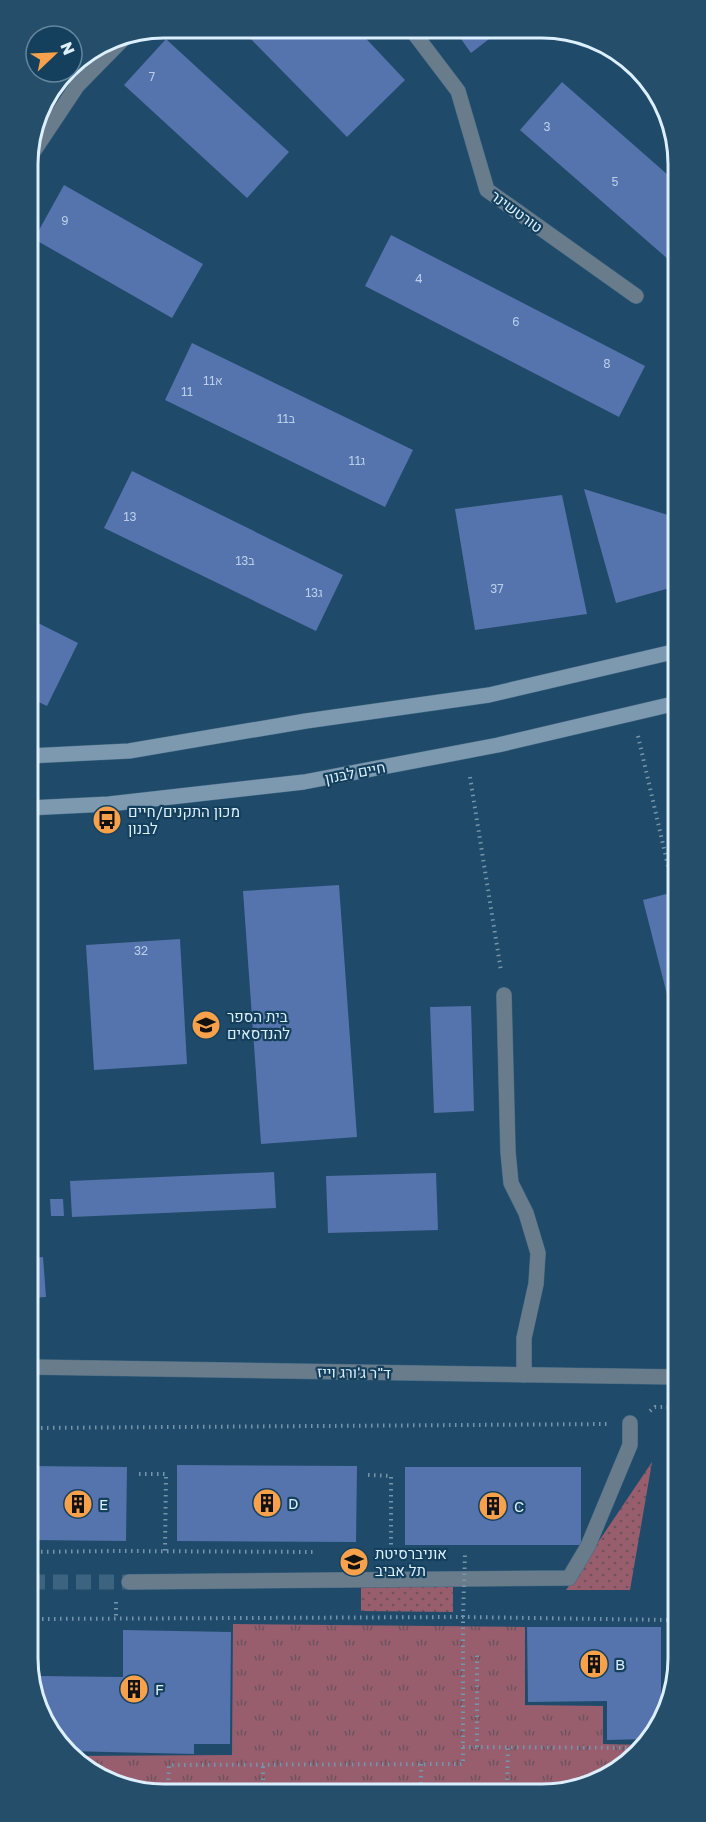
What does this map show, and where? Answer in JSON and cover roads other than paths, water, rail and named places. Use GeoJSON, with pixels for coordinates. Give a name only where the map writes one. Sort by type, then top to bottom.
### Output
{"type":"FeatureCollection","features":[{"type":"Feature","properties":{"kind":"main road"},"geometry":{"type":"LineString","coordinates":[[38,756],[129,751],[489,694],[668,653]]}},
{"type":"Feature","properties":{"kind":"main road","name":"חיים לבנון"},"geometry":{"type":"LineString","coordinates":[[38,808],[109,804],[303,782],[466,751],[668,704]]}},
{"type":"Feature","properties":{"kind":"street","name":"טורטשינר"},"geometry":{"type":"LineString","coordinates":[[418,38],[458,91],[487,190],[636,296]]}},
{"type":"Feature","properties":{"kind":"street"},"geometry":{"type":"LineString","coordinates":[[40,141],[77,86],[115,47]]}},
{"type":"Feature","properties":{"kind":"street"},"geometry":{"type":"LineString","coordinates":[[504,995],[508,1152],[511,1184],[526,1213],[538,1253],[536,1284],[524,1338],[524,1375]]}},
{"type":"Feature","properties":{"kind":"street","name":"ד\"ר ג'ורג וייז"},"geometry":{"type":"LineString","coordinates":[[38,1366],[668,1377]]}},
{"type":"Feature","properties":{"kind":"street"},"geometry":{"type":"LineString","coordinates":[[129,1582],[569,1578],[588,1546],[630,1445],[630,1423]]}},
{"type":"Feature","properties":{"kind":"tunnel"},"geometry":{"type":"LineString","coordinates":[[38,1582],[129,1582]]}},
{"type":"Feature","properties":{"kind":"place","name":"מכון התקנים/חיים לבנון"},"geometry":{"type":"Point","coordinates":[107,820]}},
{"type":"Feature","properties":{"kind":"place","name":"בית הספר להנדסאים"},"geometry":{"type":"Point","coordinates":[206,1025]}},
{"type":"Feature","properties":{"kind":"place","name":"D"},"geometry":{"type":"Point","coordinates":[267,1503]}},
{"type":"Feature","properties":{"kind":"place","name":"E"},"geometry":{"type":"Point","coordinates":[78,1504]}},
{"type":"Feature","properties":{"kind":"place","name":"C"},"geometry":{"type":"Point","coordinates":[493,1506]}},
{"type":"Feature","properties":{"kind":"place","name":"אוניברסיטת תל אביב"},"geometry":{"type":"Point","coordinates":[354,1562]}},
{"type":"Feature","properties":{"kind":"place","name":"B"},"geometry":{"type":"Point","coordinates":[594,1664]}},
{"type":"Feature","properties":{"kind":"place","name":"F"},"geometry":{"type":"Point","coordinates":[134,1689]}}]}
